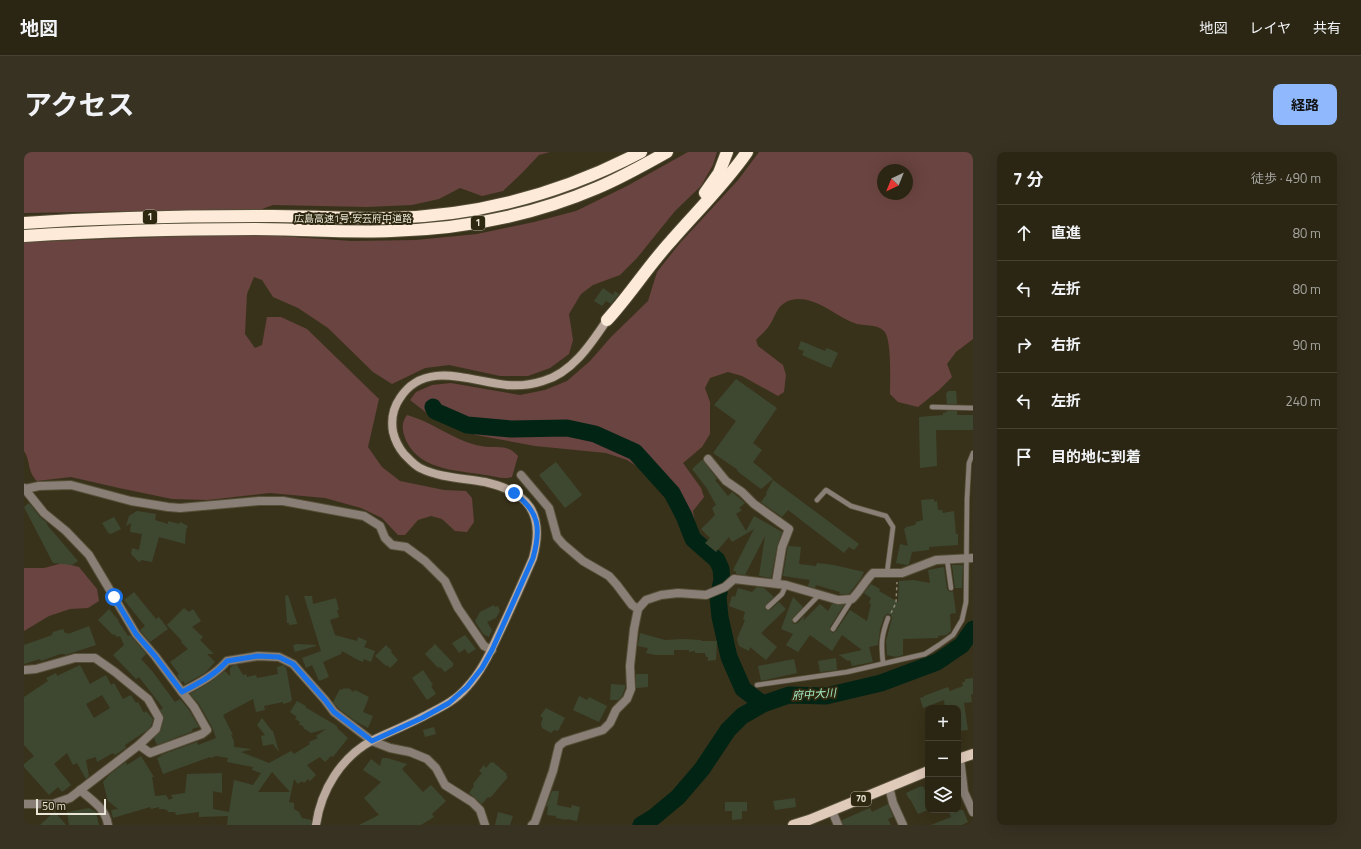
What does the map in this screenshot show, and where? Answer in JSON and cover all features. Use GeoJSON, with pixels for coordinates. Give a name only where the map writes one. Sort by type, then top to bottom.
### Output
{"type":"FeatureCollection","features":[{"type":"Feature","properties":{"kind":"highway","name":"広島高速1号;安芸府中道路"},"geometry":{"type":"LineString","coordinates":[[24,223],[184,217],[277,216],[391,218],[443,215],[501,205],[548,192],[594,175],[641,152]]}},
{"type":"Feature","properties":{"kind":"highway","name":"広島高速1号;安芸府中道路"},"geometry":{"type":"LineString","coordinates":[[24,236],[137,230],[276,229],[390,232],[444,228],[496,220],[550,206],[597,188],[623,176],[667,152]]}},
{"type":"Feature","properties":{"kind":"highway"},"geometry":{"type":"LineString","coordinates":[[607,320],[617,300],[647,257],[676,223],[708,190],[724,163],[727,152]]}},
{"type":"Feature","properties":{"kind":"highway"},"geometry":{"type":"LineString","coordinates":[[607,320],[622,304],[670,241],[721,187],[746,152]]}},
{"type":"Feature","properties":{"kind":"highway"},"geometry":{"type":"LineString","coordinates":[[24,219],[72,220]]}},
{"type":"Feature","properties":{"kind":"main road"},"geometry":{"type":"LineString","coordinates":[[961,758],[973,754]]}},
{"type":"Feature","properties":{"kind":"main road","name":"70"},"geometry":{"type":"LineString","coordinates":[[793,825],[832,811],[925,772]]}},
{"type":"Feature","properties":{"kind":"street"},"geometry":{"type":"LineString","coordinates":[[316,825],[322,801],[334,776],[351,756],[372,741],[422,718],[449,703],[467,687],[482,668],[492,650],[533,558],[537,544],[538,531],[536,518],[525,501],[514,493],[501,486],[440,475],[420,468],[409,459],[399,448],[394,434],[392,421],[397,402],[403,393],[415,383],[430,377],[445,374],[463,376],[506,385],[532,384],[545,381],[568,368],[594,339],[607,320]]}},
{"type":"Feature","properties":{"kind":"street"},"geometry":{"type":"LineString","coordinates":[[708,459],[726,481],[742,492],[754,504],[789,529],[782,547],[776,583]]}},
{"type":"Feature","properties":{"kind":"street"},"geometry":{"type":"LineString","coordinates":[[521,475],[549,508],[557,537],[562,544],[583,561],[609,576],[632,605],[638,609]]}},
{"type":"Feature","properties":{"kind":"street"},"geometry":{"type":"LineString","coordinates":[[139,746],[150,753],[202,734],[208,730],[194,707],[136,634],[89,555],[66,531],[44,514],[25,488],[39,486],[71,486],[131,501],[180,508],[259,501],[283,502],[364,516],[380,526],[385,538],[392,545],[406,547],[425,561],[445,580],[458,608],[484,646],[492,650]]}},
{"type":"Feature","properties":{"kind":"street"},"geometry":{"type":"LineString","coordinates":[[532,510],[543,502]]}},
{"type":"Feature","properties":{"kind":"street"},"geometry":{"type":"LineString","coordinates":[[532,825],[535,822],[553,771],[559,746],[564,742],[603,730],[610,723],[616,710],[627,699],[631,689],[630,666],[634,629],[638,609],[646,600],[662,595],[678,593],[706,595],[725,587],[734,579],[786,585],[838,600],[852,599],[859,591],[864,581],[873,573],[902,573],[936,560],[971,558]]}},
{"type":"Feature","properties":{"kind":"street"},"geometry":{"type":"LineString","coordinates":[[182,692],[202,682],[219,670],[227,661],[258,656],[279,657],[293,664],[334,712],[372,741],[390,748],[410,752],[427,759],[436,768],[445,785],[472,802],[480,810],[486,825]]}},
{"type":"Feature","properties":{"kind":"street"},"geometry":{"type":"LineString","coordinates":[[24,670],[36,669],[75,658],[95,658],[148,699],[159,718],[156,729],[139,746],[70,798],[53,804],[24,804]]}},
{"type":"Feature","properties":{"kind":"street"},"geometry":{"type":"LineString","coordinates":[[961,772],[964,792],[973,812]]}},
{"type":"Feature","properties":{"kind":"street"},"geometry":{"type":"LineString","coordinates":[[889,787],[893,803],[903,825]]}},
{"type":"Feature","properties":{"kind":"street"},"geometry":{"type":"LineString","coordinates":[[80,790],[100,807],[107,819],[108,824]]}},
{"type":"Feature","properties":{"kind":"street"},"geometry":{"type":"LineString","coordinates":[[832,811],[838,825]]}},
{"type":"Feature","properties":{"kind":"lane"},"geometry":{"type":"LineString","coordinates":[[932,407],[973,408]]}},
{"type":"Feature","properties":{"kind":"lane"},"geometry":{"type":"LineString","coordinates":[[756,684],[847,672],[925,654],[953,635],[962,620],[966,602],[971,558],[968,478],[969,463],[973,453]]}},
{"type":"Feature","properties":{"kind":"lane"},"geometry":{"type":"LineString","coordinates":[[817,500],[826,490],[850,506],[886,516],[893,527],[887,573]]}},
{"type":"Feature","properties":{"kind":"lane"},"geometry":{"type":"LineString","coordinates":[[946,559],[951,588]]}},
{"type":"Feature","properties":{"kind":"lane"},"geometry":{"type":"LineString","coordinates":[[768,607],[782,594],[786,585]]}},
{"type":"Feature","properties":{"kind":"lane"},"geometry":{"type":"LineString","coordinates":[[794,620],[819,595]]}},
{"type":"Feature","properties":{"kind":"lane"},"geometry":{"type":"LineString","coordinates":[[833,629],[852,599]]}},
{"type":"Feature","properties":{"kind":"lane"},"geometry":{"type":"LineString","coordinates":[[883,663],[881,647],[882,633],[888,618]]}},
{"type":"Feature","properties":{"kind":"path"},"geometry":{"type":"LineString","coordinates":[[888,618],[896,603],[897,573]]}},
{"type":"Feature","properties":{"kind":"shaded area"},"geometry":{"type":"Polygon","coordinates":[[[24,152],[550,152],[539,155],[503,191],[482,196],[460,188],[439,199],[412,205],[367,207],[273,205],[262,209],[24,213],[24,152]]]}},
{"type":"Feature","properties":{"kind":"shaded area"},"geometry":{"type":"Polygon","coordinates":[[[688,152],[717,152],[713,165],[701,186],[675,211],[637,258],[620,275],[593,285],[581,294],[569,314],[573,340],[569,354],[550,368],[528,376],[500,376],[449,365],[425,368],[392,384],[373,372],[328,328],[298,308],[273,297],[262,280],[254,277],[247,294],[245,334],[255,348],[262,345],[267,317],[281,317],[307,329],[379,399],[368,447],[382,467],[400,481],[444,490],[466,491],[472,498],[474,522],[467,532],[455,531],[442,519],[431,516],[418,520],[405,535],[398,535],[382,518],[361,508],[325,498],[270,493],[208,500],[172,499],[71,477],[37,481],[30,470],[28,459],[24,451],[24,242],[267,233],[279,236],[352,241],[416,240],[477,234],[534,222],[576,211],[627,186],[688,152]]]}},
{"type":"Feature","properties":{"kind":"shaded area"},"geometry":{"type":"Polygon","coordinates":[[[759,152],[973,152],[973,339],[956,352],[947,364],[952,377],[918,407],[898,402],[890,394],[889,351],[887,335],[884,331],[875,326],[857,324],[849,321],[814,302],[795,299],[786,302],[780,307],[768,328],[756,340],[758,346],[783,365],[786,375],[784,392],[778,396],[742,376],[728,372],[710,378],[705,388],[710,402],[710,434],[702,447],[683,463],[701,488],[704,497],[693,511],[695,523],[689,526],[677,514],[669,495],[644,471],[627,460],[606,453],[535,446],[476,435],[428,414],[410,400],[416,392],[432,385],[451,383],[520,395],[545,390],[567,381],[590,361],[611,337],[648,301],[657,272],[680,243],[738,180],[759,152]]]}},
{"type":"Feature","properties":{"kind":"shaded area"},"geometry":{"type":"Polygon","coordinates":[[[407,415],[426,422],[471,444],[510,449],[518,456],[512,477],[502,478],[461,472],[427,462],[409,447],[403,429],[404,420],[407,415]]]}},
{"type":"Feature","properties":{"kind":"shaded area"},"geometry":{"type":"Polygon","coordinates":[[[63,563],[79,567],[97,589],[99,601],[88,608],[70,609],[49,616],[24,631],[24,568],[44,568],[63,563]]]}},
{"type":"Feature","properties":{"kind":"building"},"geometry":{"type":"Polygon","coordinates":[[[603,288],[613,295],[615,291],[619,294],[611,304],[606,301],[602,306],[594,301],[603,288]]]}},
{"type":"Feature","properties":{"kind":"building"},"geometry":{"type":"Polygon","coordinates":[[[801,341],[825,351],[827,348],[838,353],[831,368],[802,355],[804,351],[798,349],[801,341]]]}},
{"type":"Feature","properties":{"kind":"building"},"geometry":{"type":"Polygon","coordinates":[[[736,379],[777,408],[753,443],[762,450],[753,462],[773,479],[761,489],[737,471],[738,470],[713,453],[736,421],[714,405],[736,379]]]}},
{"type":"Feature","properties":{"kind":"building"},"geometry":{"type":"Polygon","coordinates":[[[948,391],[956,391],[957,404],[947,404],[946,393],[948,391]]]}},
{"type":"Feature","properties":{"kind":"building"},"geometry":{"type":"Polygon","coordinates":[[[947,411],[957,411],[957,415],[973,415],[973,430],[936,430],[937,466],[920,468],[919,417],[943,415],[943,413],[947,411]]]}},
{"type":"Feature","properties":{"kind":"building"},"geometry":{"type":"Polygon","coordinates":[[[703,459],[717,479],[715,480],[728,496],[732,492],[745,503],[739,508],[742,510],[736,514],[746,531],[754,516],[782,532],[777,546],[771,578],[759,576],[765,536],[745,575],[737,574],[733,570],[754,529],[732,542],[729,537],[716,552],[705,543],[710,538],[701,529],[715,515],[712,508],[716,505],[706,487],[692,469],[703,459]]]}},
{"type":"Feature","properties":{"kind":"building"},"geometry":{"type":"Polygon","coordinates":[[[556,462],[582,495],[565,508],[539,475],[556,462]]]}},
{"type":"Feature","properties":{"kind":"building"},"geometry":{"type":"Polygon","coordinates":[[[773,480],[859,544],[854,550],[849,547],[844,553],[788,510],[782,517],[761,502],[767,494],[766,493],[773,480]]]}},
{"type":"Feature","properties":{"kind":"building"},"geometry":{"type":"Polygon","coordinates":[[[934,499],[934,502],[937,501],[938,510],[942,510],[943,513],[954,511],[956,534],[958,534],[958,545],[929,547],[929,550],[912,552],[909,564],[907,565],[896,563],[900,544],[908,546],[904,529],[923,520],[921,500],[934,499]]]}},
{"type":"Feature","properties":{"kind":"building"},"geometry":{"type":"Polygon","coordinates":[[[29,503],[78,561],[72,565],[53,563],[24,507],[29,503]]]}},
{"type":"Feature","properties":{"kind":"building"},"geometry":{"type":"Polygon","coordinates":[[[137,511],[156,514],[155,520],[168,524],[168,521],[179,524],[180,522],[188,526],[186,530],[185,544],[159,537],[152,562],[142,560],[139,562],[131,554],[132,548],[139,550],[142,534],[130,532],[131,523],[126,526],[129,516],[137,511]]]}},
{"type":"Feature","properties":{"kind":"building"},"geometry":{"type":"Polygon","coordinates":[[[114,517],[121,529],[109,534],[102,523],[114,517]]]}},
{"type":"Feature","properties":{"kind":"building"},"geometry":{"type":"Polygon","coordinates":[[[788,546],[801,547],[799,564],[816,566],[817,563],[834,565],[864,572],[849,594],[839,594],[840,592],[816,585],[815,588],[808,586],[810,580],[783,576],[788,546]]]}},
{"type":"Feature","properties":{"kind":"building"},"geometry":{"type":"Polygon","coordinates":[[[952,565],[963,565],[962,588],[955,588],[952,565]]]}},
{"type":"Feature","properties":{"kind":"building"},"geometry":{"type":"Polygon","coordinates":[[[944,567],[947,589],[950,592],[953,591],[956,613],[950,614],[951,631],[946,635],[938,636],[938,638],[903,639],[903,655],[896,657],[887,655],[886,641],[892,618],[891,615],[887,614],[884,617],[880,629],[878,645],[869,647],[873,662],[852,666],[850,660],[848,661],[839,655],[862,650],[842,635],[832,651],[810,635],[798,652],[786,645],[793,634],[781,629],[793,597],[803,607],[792,619],[794,624],[798,623],[805,615],[803,621],[820,604],[828,611],[832,604],[844,605],[830,627],[830,631],[833,633],[836,631],[850,610],[867,621],[871,598],[864,593],[871,584],[880,589],[879,591],[898,602],[899,581],[914,580],[930,583],[928,570],[944,567]]]}},
{"type":"Feature","properties":{"kind":"building"},"geometry":{"type":"Polygon","coordinates":[[[757,587],[764,588],[774,597],[765,606],[766,610],[770,610],[779,602],[786,609],[761,633],[777,647],[766,660],[750,647],[749,651],[739,646],[737,639],[745,620],[743,619],[745,612],[729,606],[732,596],[735,597],[738,588],[752,592],[757,587]]]}},
{"type":"Feature","properties":{"kind":"building"},"geometry":{"type":"Polygon","coordinates":[[[134,592],[156,619],[159,617],[168,629],[150,642],[140,630],[145,626],[124,600],[134,592]]]}},
{"type":"Feature","properties":{"kind":"building"},"geometry":{"type":"Polygon","coordinates":[[[288,595],[297,624],[289,625],[289,623],[287,623],[285,596],[288,595]]]}},
{"type":"Feature","properties":{"kind":"building"},"geometry":{"type":"Polygon","coordinates":[[[304,596],[312,596],[313,604],[336,598],[339,617],[330,620],[335,635],[357,641],[358,637],[367,641],[364,647],[375,651],[371,662],[364,659],[363,662],[342,651],[341,654],[323,662],[329,677],[319,681],[312,665],[306,668],[302,658],[321,651],[304,596]]]}},
{"type":"Feature","properties":{"kind":"building"},"geometry":{"type":"Polygon","coordinates":[[[494,605],[495,607],[498,606],[500,611],[496,618],[487,622],[492,630],[489,637],[483,634],[475,621],[480,612],[494,605]]]}},
{"type":"Feature","properties":{"kind":"building"},"geometry":{"type":"Polygon","coordinates":[[[184,608],[189,612],[193,609],[201,621],[192,627],[203,637],[200,640],[214,654],[207,654],[215,662],[205,673],[185,684],[183,681],[181,682],[177,675],[179,674],[170,662],[188,649],[167,625],[184,608]]]}},
{"type":"Feature","properties":{"kind":"building"},"geometry":{"type":"Polygon","coordinates":[[[109,609],[119,621],[128,636],[130,635],[146,654],[141,659],[175,702],[180,699],[189,710],[199,727],[192,729],[193,731],[157,745],[154,738],[161,730],[164,718],[160,710],[163,708],[139,677],[136,679],[113,655],[124,645],[120,636],[117,637],[114,634],[113,635],[98,620],[109,609]]]}},
{"type":"Feature","properties":{"kind":"building"},"geometry":{"type":"Polygon","coordinates":[[[89,626],[96,645],[65,655],[60,654],[41,661],[40,659],[24,664],[24,645],[52,635],[53,632],[63,629],[65,633],[68,634],[89,626]]]}},
{"type":"Feature","properties":{"kind":"building"},"geometry":{"type":"Polygon","coordinates":[[[640,633],[665,640],[683,639],[717,641],[716,660],[708,661],[708,657],[706,657],[705,653],[695,653],[695,651],[689,652],[689,650],[674,650],[674,655],[656,655],[646,653],[648,648],[638,646],[640,633]]]}},
{"type":"Feature","properties":{"kind":"building"},"geometry":{"type":"Polygon","coordinates":[[[465,635],[476,649],[468,654],[465,649],[459,653],[452,643],[465,635]]]}},
{"type":"Feature","properties":{"kind":"building"},"geometry":{"type":"Polygon","coordinates":[[[435,644],[453,663],[453,666],[445,672],[440,667],[438,668],[425,654],[435,644]]]}},
{"type":"Feature","properties":{"kind":"building"},"geometry":{"type":"Polygon","coordinates":[[[293,645],[316,646],[295,652],[293,645]]]}},
{"type":"Feature","properties":{"kind":"building"},"geometry":{"type":"Polygon","coordinates":[[[386,645],[398,660],[390,668],[375,656],[386,645]]]}},
{"type":"Feature","properties":{"kind":"building"},"geometry":{"type":"Polygon","coordinates":[[[836,658],[837,670],[820,672],[818,661],[836,658]]]}},
{"type":"Feature","properties":{"kind":"building"},"geometry":{"type":"Polygon","coordinates":[[[794,659],[797,673],[761,681],[758,666],[794,659]]]}},
{"type":"Feature","properties":{"kind":"building"},"geometry":{"type":"Polygon","coordinates":[[[80,665],[90,684],[106,675],[111,685],[114,683],[123,699],[131,695],[136,703],[138,702],[144,713],[146,711],[153,719],[151,726],[146,731],[125,745],[126,748],[115,755],[113,753],[97,762],[96,757],[86,760],[89,776],[86,779],[77,763],[73,765],[67,753],[54,764],[71,785],[62,792],[58,787],[49,795],[24,767],[24,764],[34,756],[24,745],[24,697],[48,681],[46,678],[56,673],[57,676],[80,665]],[[102,695],[86,704],[94,718],[110,708],[102,695]]]}},
{"type":"Feature","properties":{"kind":"building"},"geometry":{"type":"Polygon","coordinates":[[[237,665],[243,675],[246,674],[247,677],[256,675],[257,678],[278,674],[277,667],[284,665],[284,667],[286,667],[292,700],[283,704],[283,702],[264,706],[265,710],[256,712],[253,699],[223,715],[233,735],[231,735],[234,741],[234,747],[252,749],[241,752],[269,763],[291,751],[294,754],[310,744],[309,742],[318,738],[316,736],[326,729],[311,733],[299,724],[300,722],[295,719],[297,717],[290,712],[297,701],[337,726],[337,728],[348,738],[333,757],[331,756],[325,762],[320,757],[307,765],[316,775],[310,781],[308,779],[304,783],[302,781],[298,784],[294,779],[289,802],[294,803],[294,809],[299,812],[302,818],[311,820],[311,825],[227,825],[228,816],[199,817],[199,812],[176,815],[175,812],[168,812],[165,809],[159,809],[159,807],[151,809],[150,807],[113,818],[111,810],[118,809],[108,801],[103,782],[110,774],[126,762],[127,765],[141,756],[154,777],[152,777],[155,796],[166,795],[169,800],[173,798],[171,795],[185,793],[187,774],[222,773],[222,793],[213,791],[213,809],[229,812],[234,780],[253,785],[261,773],[252,770],[253,767],[227,762],[228,758],[216,756],[210,757],[163,774],[157,758],[161,755],[197,742],[198,745],[216,738],[212,727],[199,704],[190,694],[209,683],[225,671],[230,676],[230,668],[237,665]],[[272,772],[258,792],[290,792],[272,772]]]}},
{"type":"Feature","properties":{"kind":"building"},"geometry":{"type":"Polygon","coordinates":[[[423,670],[433,685],[431,686],[436,694],[427,700],[412,678],[423,670]]]}},
{"type":"Feature","properties":{"kind":"building"},"geometry":{"type":"Polygon","coordinates":[[[636,674],[648,674],[648,687],[636,688],[636,674]]]}},
{"type":"Feature","properties":{"kind":"building"},"geometry":{"type":"Polygon","coordinates":[[[973,678],[973,694],[971,695],[972,702],[964,703],[968,730],[961,731],[961,705],[945,705],[944,700],[931,705],[925,705],[925,707],[923,708],[920,698],[948,687],[950,691],[963,686],[962,682],[965,682],[965,679],[973,678]]]}},
{"type":"Feature","properties":{"kind":"building"},"geometry":{"type":"Polygon","coordinates":[[[611,684],[625,685],[622,696],[618,700],[610,700],[611,684]]]}},
{"type":"Feature","properties":{"kind":"building"},"geometry":{"type":"Polygon","coordinates":[[[344,688],[348,688],[354,692],[355,690],[369,697],[363,712],[373,716],[368,728],[355,721],[338,708],[333,702],[340,689],[342,690],[344,688]]]}},
{"type":"Feature","properties":{"kind":"building"},"geometry":{"type":"Polygon","coordinates":[[[579,696],[587,700],[589,697],[607,706],[599,722],[573,710],[579,696]]]}},
{"type":"Feature","properties":{"kind":"building"},"geometry":{"type":"Polygon","coordinates":[[[546,708],[565,718],[558,731],[554,730],[551,733],[542,728],[541,724],[543,718],[540,716],[546,708]]]}},
{"type":"Feature","properties":{"kind":"building"},"geometry":{"type":"Polygon","coordinates":[[[262,718],[273,731],[279,752],[273,744],[263,746],[261,736],[265,735],[257,725],[262,718]]]}},
{"type":"Feature","properties":{"kind":"building"},"geometry":{"type":"Polygon","coordinates":[[[434,727],[436,734],[425,737],[423,730],[434,727]]]}},
{"type":"Feature","properties":{"kind":"building"},"geometry":{"type":"Polygon","coordinates":[[[382,758],[407,764],[402,769],[423,792],[431,785],[446,801],[432,814],[434,817],[421,825],[359,825],[379,815],[364,798],[381,782],[363,770],[371,759],[380,766],[382,758]]]}},
{"type":"Feature","properties":{"kind":"building"},"geometry":{"type":"Polygon","coordinates":[[[491,762],[507,774],[506,776],[508,777],[490,798],[487,798],[482,804],[469,793],[474,786],[473,784],[482,773],[479,771],[484,765],[486,768],[491,762]]]}},
{"type":"Feature","properties":{"kind":"building"},"geometry":{"type":"Polygon","coordinates":[[[923,786],[925,790],[925,811],[918,814],[906,793],[923,786]]]}},
{"type":"Feature","properties":{"kind":"building"},"geometry":{"type":"Polygon","coordinates":[[[552,791],[559,791],[557,805],[571,808],[572,805],[580,807],[577,821],[547,815],[548,806],[546,807],[552,791]]]}},
{"type":"Feature","properties":{"kind":"building"},"geometry":{"type":"Polygon","coordinates":[[[795,798],[796,807],[775,810],[773,801],[795,798]]]}},
{"type":"Feature","properties":{"kind":"building"},"geometry":{"type":"Polygon","coordinates":[[[725,802],[747,802],[747,811],[742,811],[742,819],[732,820],[732,811],[725,811],[725,802]]]}},
{"type":"Feature","properties":{"kind":"building"},"geometry":{"type":"Polygon","coordinates":[[[888,804],[893,817],[888,819],[891,825],[843,825],[842,820],[870,808],[872,812],[888,804]]]}},
{"type":"Feature","properties":{"kind":"building"},"geometry":{"type":"Polygon","coordinates":[[[89,808],[96,812],[99,825],[69,825],[67,812],[89,808]]]}},
{"type":"Feature","properties":{"kind":"building"},"geometry":{"type":"Polygon","coordinates":[[[961,810],[963,810],[968,822],[962,825],[931,825],[951,817],[949,813],[961,813],[961,810]]]}},
{"type":"Feature","properties":{"kind":"building"},"geometry":{"type":"Polygon","coordinates":[[[55,812],[66,825],[40,825],[53,813],[55,812]]]}},
{"type":"Feature","properties":{"kind":"building"},"geometry":{"type":"Polygon","coordinates":[[[498,812],[513,816],[510,825],[495,825],[498,812]]]}},
{"type":"Feature","properties":{"kind":"waterway"},"geometry":{"type":"LineString","coordinates":[[433,407],[435,411],[467,425],[511,429],[567,428],[595,434],[635,452],[672,493],[684,516],[693,539],[717,560],[721,569],[722,580],[718,597],[720,617],[729,657],[743,689],[763,704]]}},
{"type":"Feature","properties":{"kind":"waterway","name":"府中大川"},"geometry":{"type":"LineString","coordinates":[[641,825],[654,817],[678,797],[702,769],[728,730],[742,716],[763,704],[789,695],[826,696],[881,683],[937,662],[962,645],[973,629]]}},
{"type":"Feature","properties":{"kind":"route"},"geometry":{"type":"LineString","coordinates":[[114,597],[136,634],[155,656],[182,692],[202,682],[219,670],[227,661],[258,656],[279,657],[293,664],[334,712],[372,741],[422,718],[449,703],[467,687],[482,668],[492,650],[517,595],[533,558],[537,544],[538,531],[536,518],[525,501],[514,493]]}}]}
